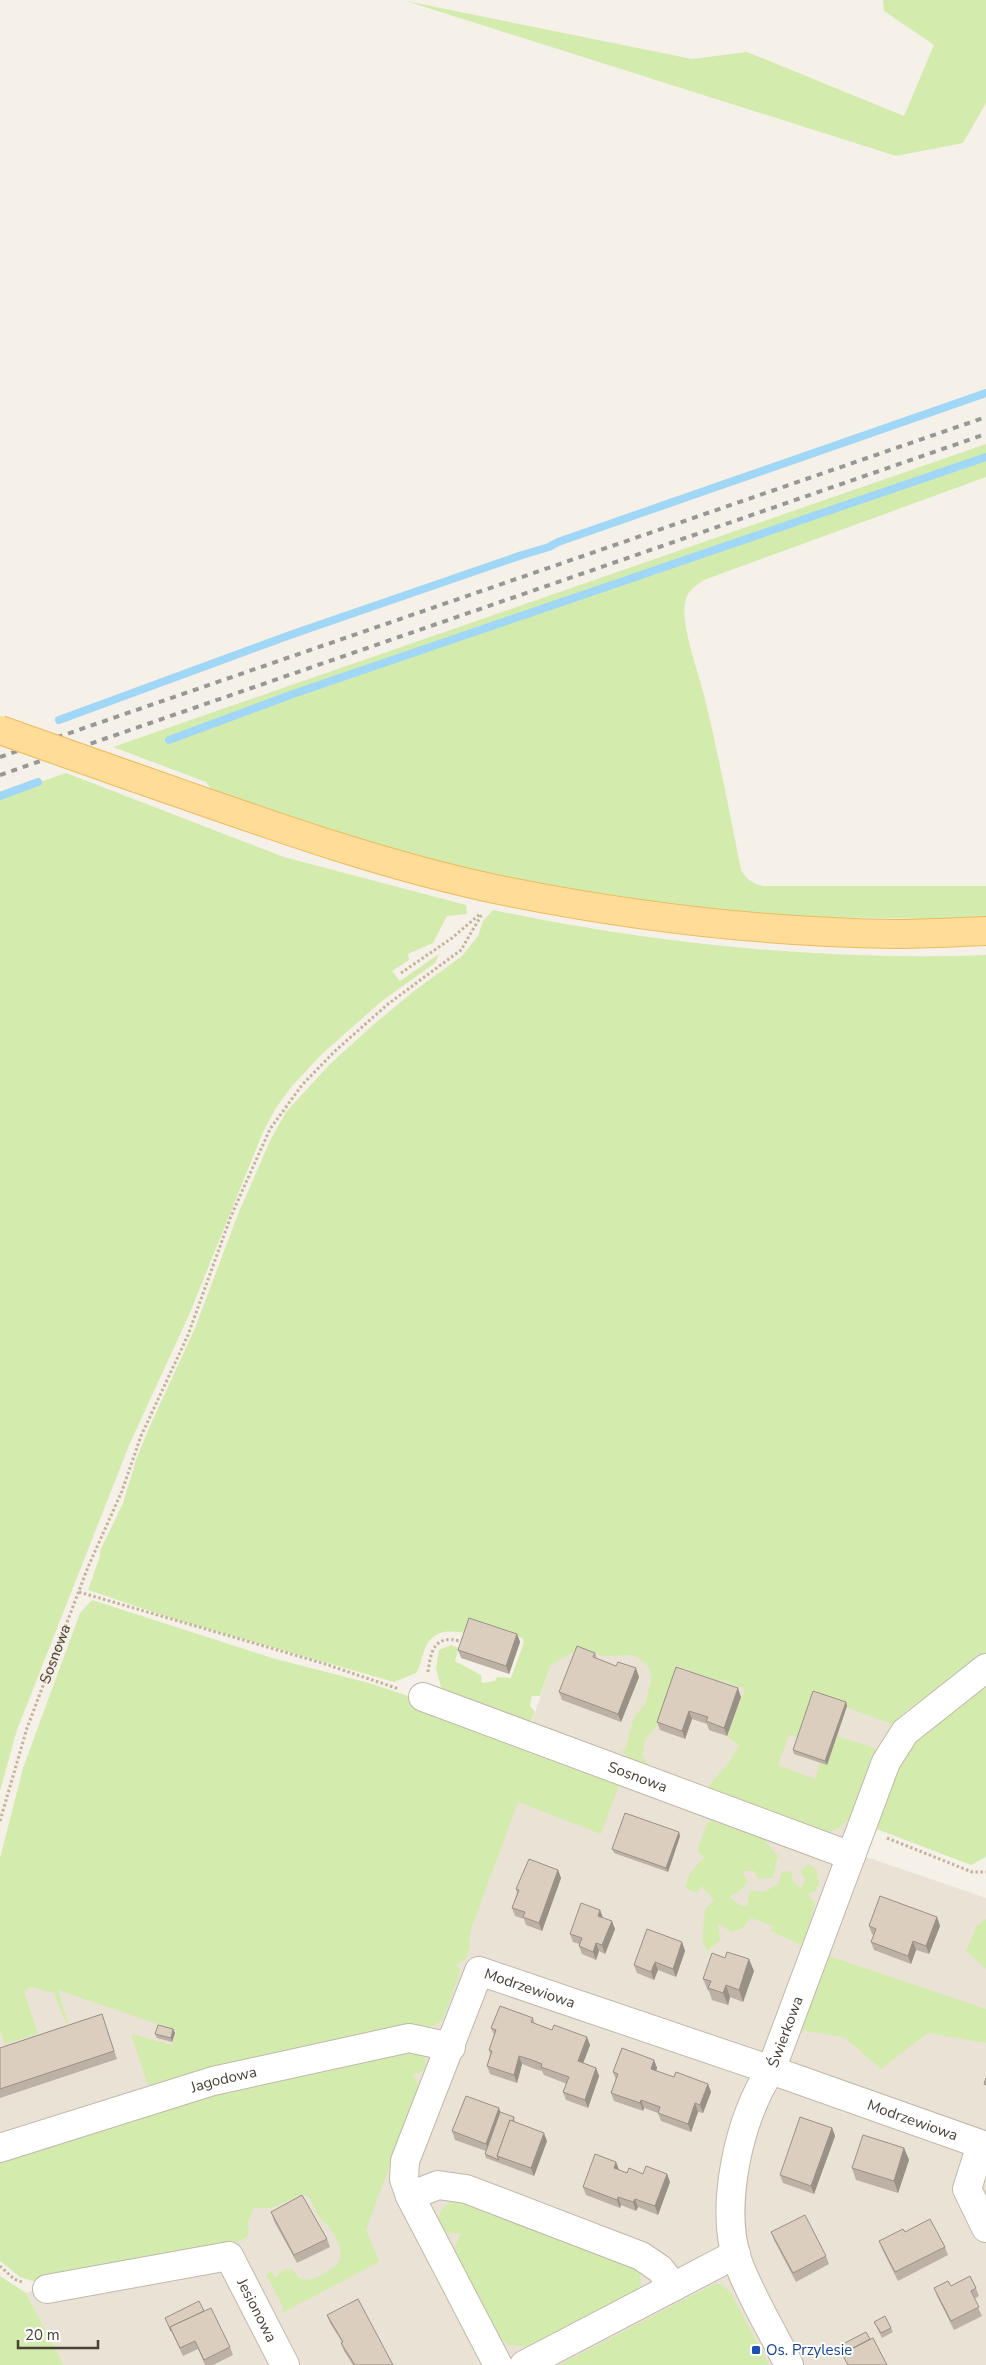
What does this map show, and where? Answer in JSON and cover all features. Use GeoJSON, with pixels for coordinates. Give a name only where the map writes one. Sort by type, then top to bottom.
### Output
{"type":"FeatureCollection","features":[{"type":"Feature","properties":{"kind":"main road"},"geometry":{"type":"LineString","coordinates":[[0,730],[320,841],[414,868],[494,888],[595,908],[758,928],[895,934],[986,931]]}},
{"type":"Feature","properties":{"kind":"street","name":"Świerkowa"},"geometry":{"type":"LineString","coordinates":[[789,2365],[744,2275],[736,2254],[732,2227],[731,2194],[735,2166],[758,2092],[771,2070],[886,1762],[894,1746],[905,1732],[986,1668]]}},
{"type":"Feature","properties":{"kind":"street","name":"Sosnowa"},"geometry":{"type":"LineString","coordinates":[[423,1697],[851,1856]]}},
{"type":"Feature","properties":{"kind":"street","name":"Modrzewiowa"},"geometry":{"type":"LineString","coordinates":[[498,2365],[410,2196],[404,2179],[405,2161],[479,1972],[771,2070],[984,2146]]}},
{"type":"Feature","properties":{"kind":"street","name":"Jagodowa"},"geometry":{"type":"LineString","coordinates":[[0,2148],[223,2079],[409,2038],[451,2047]]}},
{"type":"Feature","properties":{"kind":"street"},"geometry":{"type":"LineString","coordinates":[[984,2146],[968,2189],[986,2228]]}},
{"type":"Feature","properties":{"kind":"street"},"geometry":{"type":"LineString","coordinates":[[410,2196],[438,2184],[466,2189],[641,2256],[660,2269],[674,2287]]}},
{"type":"Feature","properties":{"kind":"street"},"geometry":{"type":"LineString","coordinates":[[524,2365],[736,2254]]}},
{"type":"Feature","properties":{"kind":"street","name":"Jesionowa"},"geometry":{"type":"LineString","coordinates":[[47,2289],[229,2256],[285,2365]]}},
{"type":"Feature","properties":{"kind":"path","name":"Sosnowa"},"geometry":{"type":"LineString","coordinates":[[0,1821],[27,1728],[97,1545],[122,1491],[140,1436],[188,1335],[231,1216],[270,1129],[302,1085],[335,1051],[388,1004],[461,950],[485,907],[466,927],[400,973]]}},
{"type":"Feature","properties":{"kind":"path"},"geometry":{"type":"LineString","coordinates":[[79,1592],[322,1663],[423,1697],[433,1649],[442,1640],[460,1641]]}},
{"type":"Feature","properties":{"kind":"path"},"geometry":{"type":"LineString","coordinates":[[862,1826],[972,1872],[986,1872]]}},
{"type":"Feature","properties":{"kind":"shaded area"},"geometry":{"type":"Polygon","coordinates":[[[575,1593],[903,1706],[846,1850],[986,1898],[986,2365],[64,2365],[26,2293],[248,2217],[266,2169],[373,2187],[435,2021],[526,1761],[533,1719],[575,1593]]]}},
{"type":"Feature","properties":{"kind":"shaded area"},"geometry":{"type":"Polygon","coordinates":[[[0,1971],[102,2004],[254,2055],[0,2163],[0,1971]]]}},
{"type":"Feature","properties":{"kind":"green space"},"geometry":{"type":"Polygon","coordinates":[[[883,0],[986,0],[986,103],[963,143],[896,156],[406,1],[692,59],[747,52],[904,116],[934,45],[884,11],[883,0]]]}},
{"type":"Feature","properties":{"kind":"green space"},"geometry":{"type":"Polygon","coordinates":[[[986,444],[986,477],[704,580],[689,593],[684,609],[687,635],[711,724],[741,870],[748,879],[763,886],[986,886],[986,920],[768,916],[600,897],[482,874],[401,854],[214,793],[206,782],[113,747],[986,444]]]}},
{"type":"Feature","properties":{"kind":"green space"},"geometry":{"type":"Polygon","coordinates":[[[66,773],[284,857],[466,905],[467,914],[447,916],[433,943],[408,954],[409,960],[392,971],[400,981],[439,954],[435,963],[382,1001],[322,1054],[292,1086],[276,1108],[263,1132],[189,1315],[130,1443],[17,1730],[0,1791],[0,796],[66,773]]]}},
{"type":"Feature","properties":{"kind":"green space"},"geometry":{"type":"Polygon","coordinates":[[[493,910],[615,932],[738,948],[862,955],[986,955],[986,1654],[909,1709],[892,1724],[815,1696],[800,1737],[789,1735],[778,1765],[815,1779],[820,1763],[827,1765],[837,1736],[877,1749],[851,1817],[839,1828],[829,1832],[819,1831],[705,1790],[729,1762],[739,1746],[727,1736],[745,1689],[720,1680],[719,1682],[677,1666],[656,1727],[645,1739],[642,1756],[648,1764],[643,1767],[629,1759],[621,1750],[625,1750],[634,1717],[645,1704],[652,1677],[648,1666],[634,1655],[603,1656],[584,1651],[569,1654],[551,1665],[540,1696],[532,1696],[530,1706],[535,1712],[529,1726],[442,1690],[436,1668],[439,1650],[451,1645],[459,1648],[455,1661],[481,1675],[482,1683],[495,1681],[497,1677],[511,1678],[524,1642],[522,1638],[468,1621],[464,1633],[444,1632],[429,1641],[416,1673],[394,1682],[177,1620],[88,1590],[100,1551],[123,1503],[136,1460],[149,1428],[195,1328],[238,1214],[270,1141],[286,1112],[330,1064],[373,1025],[414,991],[462,956],[478,936],[483,921],[493,910]]]}},
{"type":"Feature","properties":{"kind":"green space"},"geometry":{"type":"Polygon","coordinates":[[[92,1600],[272,1658],[369,1683],[420,1700],[592,1770],[619,1785],[601,1834],[518,1802],[470,1932],[470,1947],[465,1960],[456,1964],[460,1969],[459,1976],[442,2021],[427,2029],[246,2062],[148,2085],[131,2034],[172,2045],[177,2031],[58,1990],[68,2023],[66,2024],[54,1993],[31,1987],[25,1991],[25,1995],[38,2034],[5,2044],[0,2030],[0,1858],[23,1768],[80,1613],[92,1600]]]}},
{"type":"Feature","properties":{"kind":"green space"},"geometry":{"type":"Polygon","coordinates":[[[986,1680],[986,1857],[971,1865],[874,1828],[882,1800],[894,1773],[909,1748],[928,1726],[986,1680]]]}},
{"type":"Feature","properties":{"kind":"green space"},"geometry":{"type":"Polygon","coordinates":[[[714,1819],[761,1827],[769,1846],[778,1855],[773,1878],[758,1879],[754,1871],[742,1871],[748,1882],[740,1891],[729,1897],[740,1905],[748,1906],[749,1891],[764,1892],[778,1884],[782,1871],[792,1872],[792,1880],[801,1889],[805,1879],[800,1872],[809,1864],[817,1870],[819,1884],[816,1891],[808,1894],[815,1903],[804,1946],[770,1931],[773,1926],[751,1918],[744,1927],[731,1932],[718,1923],[720,1940],[707,1951],[702,1941],[705,1909],[714,1900],[702,1886],[697,1893],[685,1888],[690,1873],[704,1857],[697,1851],[707,1823],[714,1819]]]}},
{"type":"Feature","properties":{"kind":"green space"},"geometry":{"type":"Polygon","coordinates":[[[986,1919],[986,1969],[966,1951],[977,1925],[986,1919]]]}},
{"type":"Feature","properties":{"kind":"green space"},"geometry":{"type":"Polygon","coordinates":[[[829,1956],[986,2009],[986,2043],[928,2033],[881,2069],[844,2037],[800,2030],[829,1956]]]}},
{"type":"Feature","properties":{"kind":"green space"},"geometry":{"type":"Polygon","coordinates":[[[387,2050],[422,2053],[426,2060],[425,2069],[413,2076],[420,2084],[366,2230],[379,2260],[377,2263],[282,2313],[283,2307],[266,2274],[271,2271],[275,2278],[282,2270],[292,2269],[299,2278],[312,2279],[333,2268],[340,2258],[341,2252],[333,2232],[321,2220],[308,2196],[303,2194],[272,2208],[254,2208],[247,2225],[249,2229],[247,2237],[218,2252],[42,2284],[20,2277],[0,2261],[0,2156],[139,2112],[387,2050]]]}},
{"type":"Feature","properties":{"kind":"green space"},"geometry":{"type":"Polygon","coordinates":[[[461,2199],[640,2271],[641,2285],[636,2292],[528,2347],[509,2345],[497,2336],[453,2252],[461,2233],[443,2234],[438,2220],[445,2206],[452,2201],[461,2199]]]}},
{"type":"Feature","properties":{"kind":"green space"},"geometry":{"type":"Polygon","coordinates":[[[0,2276],[26,2293],[64,2365],[0,2365],[0,2276]]]}},
{"type":"Feature","properties":{"kind":"green space"},"geometry":{"type":"Polygon","coordinates":[[[714,2284],[721,2284],[731,2293],[769,2365],[559,2365],[714,2284]]]}},
{"type":"Feature","properties":{"kind":"building"},"geometry":{"type":"Polygon","coordinates":[[[469,1618],[517,1634],[506,1666],[458,1650],[469,1618]]]}},
{"type":"Feature","properties":{"kind":"building"},"geometry":{"type":"Polygon","coordinates":[[[577,1646],[595,1653],[593,1657],[616,1666],[618,1662],[636,1668],[618,1714],[559,1692],[577,1646]]]}},
{"type":"Feature","properties":{"kind":"building"},"geometry":{"type":"Polygon","coordinates":[[[676,1667],[738,1688],[724,1728],[706,1721],[708,1717],[689,1711],[682,1731],[657,1722],[676,1667]]]}},
{"type":"Feature","properties":{"kind":"building"},"geometry":{"type":"Polygon","coordinates":[[[813,1691],[846,1702],[825,1761],[793,1750],[813,1691]]]}},
{"type":"Feature","properties":{"kind":"building"},"geometry":{"type":"Polygon","coordinates":[[[625,1813],[679,1832],[666,1868],[612,1849],[625,1813]]]}},
{"type":"Feature","properties":{"kind":"building"},"geometry":{"type":"Polygon","coordinates":[[[529,1859],[558,1870],[539,1923],[523,1917],[525,1912],[512,1908],[519,1890],[516,1889],[529,1859]]]}},
{"type":"Feature","properties":{"kind":"building"},"geometry":{"type":"Polygon","coordinates":[[[880,1896],[937,1917],[926,1946],[913,1941],[908,1956],[871,1942],[876,1929],[869,1926],[880,1896]]]}},
{"type":"Feature","properties":{"kind":"building"},"geometry":{"type":"Polygon","coordinates":[[[581,1903],[600,1910],[598,1916],[612,1921],[602,1945],[596,1943],[593,1952],[579,1946],[582,1938],[570,1934],[581,1903]]]}},
{"type":"Feature","properties":{"kind":"building"},"geometry":{"type":"Polygon","coordinates":[[[647,1929],[682,1942],[673,1969],[655,1962],[651,1972],[634,1965],[647,1929]]]}},
{"type":"Feature","properties":{"kind":"building"},"geometry":{"type":"Polygon","coordinates":[[[727,1952],[749,1959],[739,1990],[726,1985],[723,1993],[708,1988],[711,1981],[703,1979],[712,1953],[725,1958],[727,1952]]]}},
{"type":"Feature","properties":{"kind":"building"},"geometry":{"type":"Polygon","coordinates":[[[500,2006],[533,2018],[531,2022],[552,2030],[554,2025],[587,2037],[578,2061],[596,2068],[585,2100],[563,2092],[569,2077],[541,2067],[542,2064],[532,2060],[519,2056],[514,2075],[487,2066],[492,2051],[489,2050],[496,2030],[491,2028],[500,2006]]]}},
{"type":"Feature","properties":{"kind":"building"},"geometry":{"type":"Polygon","coordinates":[[[102,2014],[114,2051],[0,2089],[0,2048],[102,2014]]]}},
{"type":"Feature","properties":{"kind":"building"},"geometry":{"type":"Polygon","coordinates":[[[158,2025],[173,2029],[171,2038],[155,2034],[158,2025]]]}},
{"type":"Feature","properties":{"kind":"building"},"geometry":{"type":"Polygon","coordinates":[[[622,2048],[654,2060],[651,2069],[674,2077],[676,2072],[708,2084],[700,2105],[695,2103],[688,2124],[658,2113],[660,2107],[641,2100],[640,2103],[611,2093],[618,2074],[613,2072],[622,2048]]]}},
{"type":"Feature","properties":{"kind":"building"},"geometry":{"type":"Polygon","coordinates":[[[466,2096],[499,2108],[486,2144],[452,2131],[466,2096]]]}},
{"type":"Feature","properties":{"kind":"building"},"geometry":{"type":"Polygon","coordinates":[[[500,2112],[514,2117],[513,2121],[510,2120],[497,2156],[499,2160],[485,2154],[500,2112]]]}},
{"type":"Feature","properties":{"kind":"building"},"geometry":{"type":"Polygon","coordinates":[[[800,2117],[832,2128],[811,2186],[780,2175],[800,2117]]]}},
{"type":"Feature","properties":{"kind":"building"},"geometry":{"type":"Polygon","coordinates":[[[510,2120],[544,2133],[531,2168],[497,2156],[510,2120]]]}},
{"type":"Feature","properties":{"kind":"building"},"geometry":{"type":"Polygon","coordinates":[[[863,2135],[904,2148],[894,2181],[852,2168],[863,2135]]]}},
{"type":"Feature","properties":{"kind":"building"},"geometry":{"type":"Polygon","coordinates":[[[595,2154],[616,2162],[614,2168],[627,2173],[629,2168],[643,2174],[646,2166],[667,2174],[655,2206],[635,2199],[633,2202],[618,2197],[617,2200],[583,2187],[595,2154]]]}},
{"type":"Feature","properties":{"kind":"building"},"geometry":{"type":"Polygon","coordinates":[[[302,2195],[327,2239],[294,2255],[271,2212],[302,2195]]]}},
{"type":"Feature","properties":{"kind":"building"},"geometry":{"type":"Polygon","coordinates":[[[805,2215],[826,2256],[793,2273],[771,2232],[805,2215]]]}},
{"type":"Feature","properties":{"kind":"building"},"geometry":{"type":"Polygon","coordinates":[[[930,2219],[945,2247],[895,2272],[879,2241],[903,2229],[905,2232],[930,2219]]]}},
{"type":"Feature","properties":{"kind":"building"},"geometry":{"type":"Polygon","coordinates":[[[970,2276],[976,2288],[971,2291],[979,2307],[951,2321],[934,2288],[948,2281],[951,2286],[970,2276]]]}},
{"type":"Feature","properties":{"kind":"building"},"geometry":{"type":"Polygon","coordinates":[[[358,2299],[393,2365],[355,2365],[341,2343],[343,2342],[327,2315],[358,2299]]]}},
{"type":"Feature","properties":{"kind":"building"},"geometry":{"type":"Polygon","coordinates":[[[199,2301],[204,2311],[170,2327],[171,2331],[165,2318],[199,2301]]]}},
{"type":"Feature","properties":{"kind":"building"},"geometry":{"type":"Polygon","coordinates":[[[211,2308],[230,2347],[204,2360],[195,2341],[180,2348],[170,2327],[211,2308]]]}},
{"type":"Feature","properties":{"kind":"building"},"geometry":{"type":"Polygon","coordinates":[[[885,2316],[891,2328],[881,2333],[874,2322],[885,2316]]]}},
{"type":"Feature","properties":{"kind":"building"},"geometry":{"type":"Polygon","coordinates":[[[866,2332],[870,2339],[843,2353],[839,2346],[866,2332]]]}},
{"type":"Feature","properties":{"kind":"building"},"geometry":{"type":"Polygon","coordinates":[[[873,2338],[887,2365],[848,2365],[842,2354],[873,2338]]]}},
{"type":"Feature","properties":{"kind":"waterway"},"geometry":{"type":"LineString","coordinates":[[59,720],[290,635],[549,547],[558,542],[986,393]]}},
{"type":"Feature","properties":{"kind":"waterway"},"geometry":{"type":"LineString","coordinates":[[169,740],[293,694],[986,457]]}},
{"type":"Feature","properties":{"kind":"waterway"},"geometry":{"type":"LineString","coordinates":[[0,796],[38,782]]}},
{"type":"Feature","properties":{"kind":"railway"},"geometry":{"type":"LineString","coordinates":[[0,757],[986,417]]}},
{"type":"Feature","properties":{"kind":"railway"},"geometry":{"type":"LineString","coordinates":[[0,775],[986,434]]}},
{"type":"Feature","properties":{"kind":"place","name":"Os. Przylesie"},"geometry":{"type":"Point","coordinates":[756,2350]}}]}
